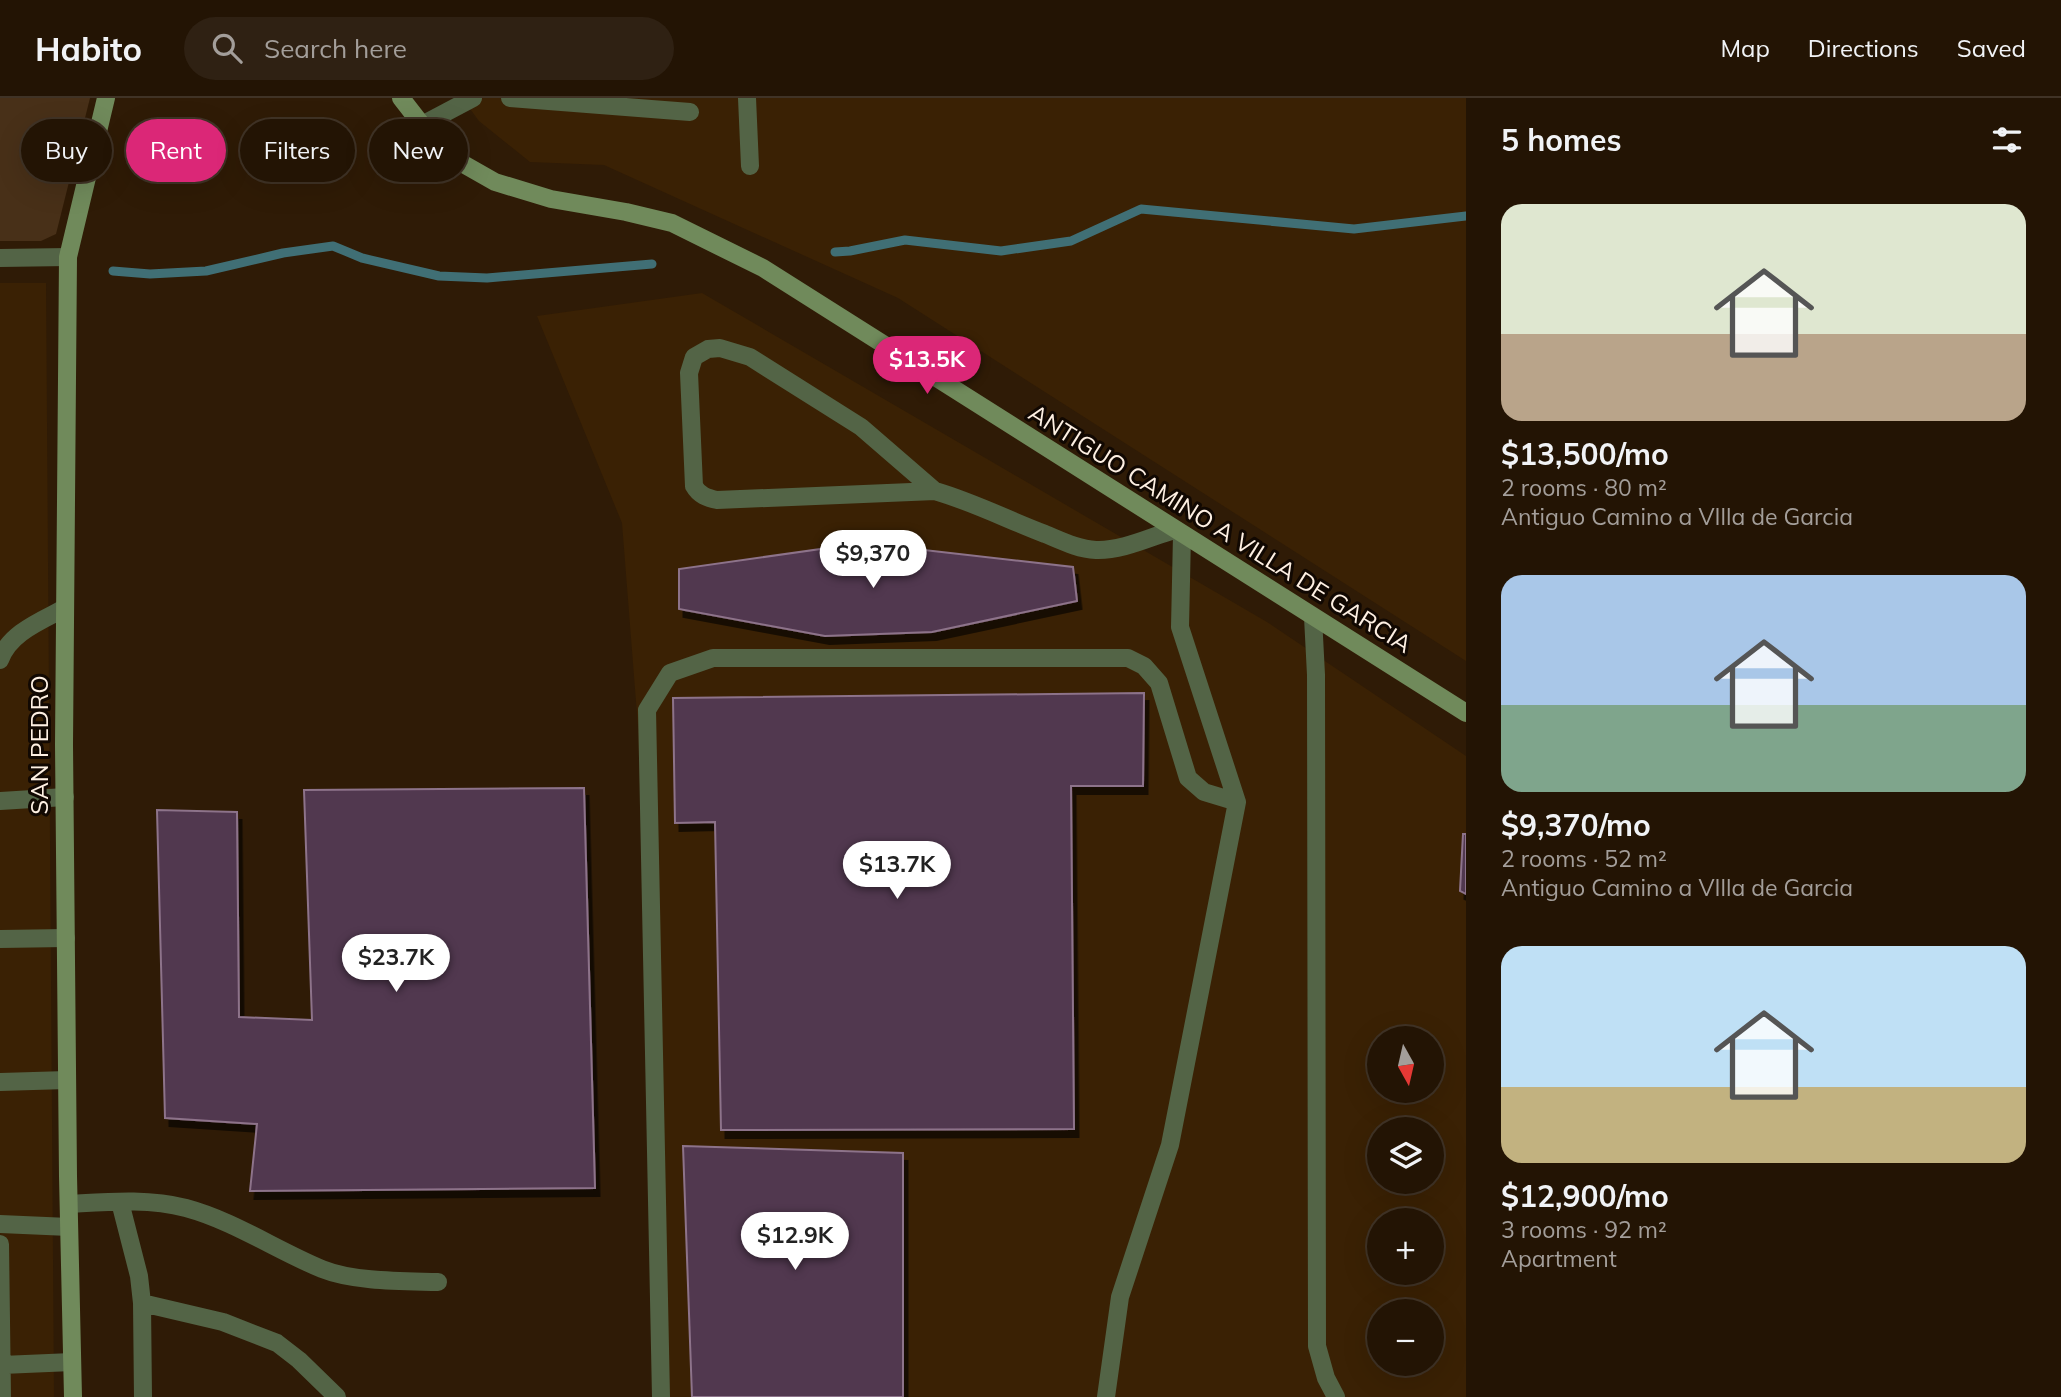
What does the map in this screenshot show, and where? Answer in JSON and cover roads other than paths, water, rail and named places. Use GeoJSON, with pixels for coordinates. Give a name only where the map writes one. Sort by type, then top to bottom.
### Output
{"type":"FeatureCollection","features":[{"type":"Feature","properties":{"kind":"main road","name":"SAN PEDRO"},"geometry":{"type":"LineString","coordinates":[[72,1397],[65,797],[68,257],[106,98]]}},
{"type":"Feature","properties":{"kind":"main road","name":"ANTIGUO CAMINO A VILLA DE GARCIA"},"geometry":{"type":"LineString","coordinates":[[401,98],[417,119]]}},
{"type":"Feature","properties":{"kind":"main road","name":"ANTIGUO CAMINO A VILLA DE GARCIA"},"geometry":{"type":"LineString","coordinates":[[468,167],[495,182],[551,199],[672,223],[763,268],[1466,713]]}},
{"type":"Feature","properties":{"kind":"street"},"geometry":{"type":"LineString","coordinates":[[433,119],[473,98]]}},
{"type":"Feature","properties":{"kind":"street"},"geometry":{"type":"LineString","coordinates":[[510,98],[690,112]]}},
{"type":"Feature","properties":{"kind":"street"},"geometry":{"type":"LineString","coordinates":[[747,98],[750,166]]}},
{"type":"Feature","properties":{"kind":"street"},"geometry":{"type":"LineString","coordinates":[[0,258],[68,257]]}},
{"type":"Feature","properties":{"kind":"street"},"geometry":{"type":"LineString","coordinates":[[935,491],[861,428],[750,357],[720,348],[708,349],[694,358],[689,373],[694,486],[702,495],[717,500],[935,491],[965,500],[1079,547],[1110,549],[1178,532],[1180,627],[1237,802],[1170,1145],[1120,1297],[1106,1397]]}},
{"type":"Feature","properties":{"kind":"street"},"geometry":{"type":"LineString","coordinates":[[0,660],[2,653],[23,631],[65,608]]}},
{"type":"Feature","properties":{"kind":"street"},"geometry":{"type":"LineString","coordinates":[[1313,617],[1316,675],[1317,1346],[1326,1378],[1336,1397]]}},
{"type":"Feature","properties":{"kind":"street"},"geometry":{"type":"LineString","coordinates":[[661,1397],[653,1112],[647,710],[670,673],[713,658],[1129,658],[1144,666],[1158,683],[1188,779],[1204,793],[1237,802]]}},
{"type":"Feature","properties":{"kind":"street"},"geometry":{"type":"LineString","coordinates":[[0,801],[65,797]]}},
{"type":"Feature","properties":{"kind":"street"},"geometry":{"type":"LineString","coordinates":[[0,939],[66,938]]}},
{"type":"Feature","properties":{"kind":"street"},"geometry":{"type":"LineString","coordinates":[[0,1082],[67,1080]]}},
{"type":"Feature","properties":{"kind":"street"},"geometry":{"type":"LineString","coordinates":[[120,1202],[139,1276],[144,1397]]}},
{"type":"Feature","properties":{"kind":"street"},"geometry":{"type":"LineString","coordinates":[[69,1204],[120,1202],[186,1208],[243,1231],[325,1270],[375,1280],[438,1282]]}},
{"type":"Feature","properties":{"kind":"street"},"geometry":{"type":"LineString","coordinates":[[0,1224],[69,1227]]}},
{"type":"Feature","properties":{"kind":"street"},"geometry":{"type":"LineString","coordinates":[[0,1244],[2,1397]]}},
{"type":"Feature","properties":{"kind":"street"},"geometry":{"type":"LineString","coordinates":[[142,1303],[223,1322],[276,1343],[299,1360],[337,1397]]}},
{"type":"Feature","properties":{"kind":"street"},"geometry":{"type":"LineString","coordinates":[[2,1365],[72,1362]]}},
{"type":"Feature","properties":{"kind":"waterway"},"geometry":{"type":"LineString","coordinates":[[835,252],[905,240],[1001,251],[1071,241],[1141,209],[1354,229],[1466,216]]}},
{"type":"Feature","properties":{"kind":"waterway"},"geometry":{"type":"LineString","coordinates":[[113,271],[150,274],[206,271],[283,253],[333,246],[362,258],[439,276],[487,278],[652,264]]}}]}
